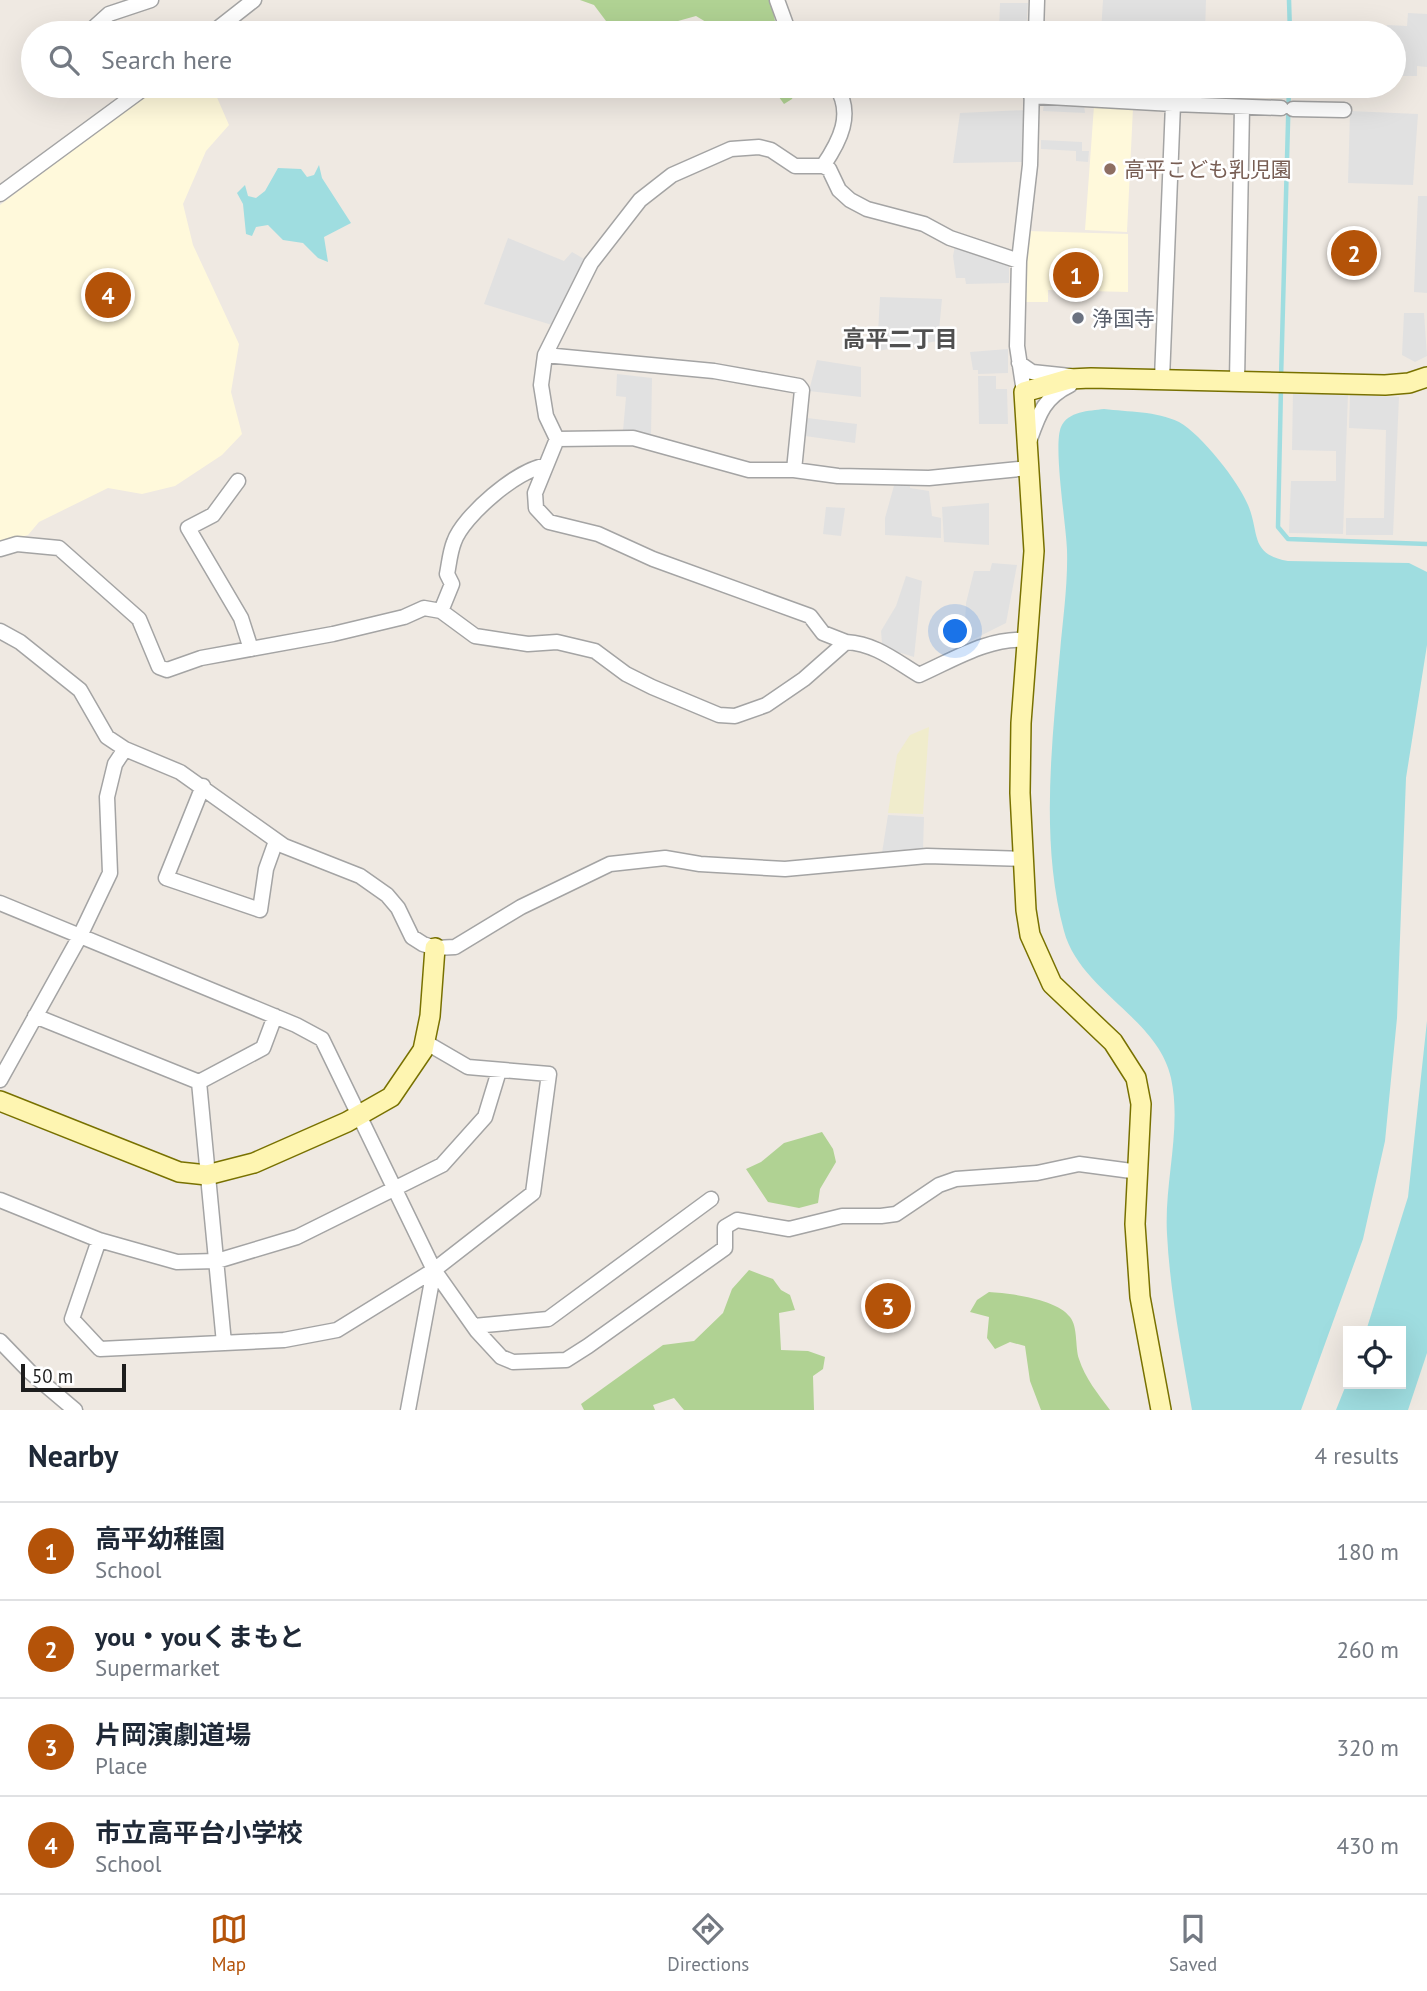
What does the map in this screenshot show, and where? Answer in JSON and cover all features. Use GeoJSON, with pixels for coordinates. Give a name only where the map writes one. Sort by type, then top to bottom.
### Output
{"type":"FeatureCollection","features":[{"type":"Feature","properties":{"kind":"street"},"geometry":{"type":"LineString","coordinates":[[102,21],[109,15],[151,0]]}},
{"type":"Feature","properties":{"kind":"street"},"geometry":{"type":"LineString","coordinates":[[227,21],[254,0]]}},
{"type":"Feature","properties":{"kind":"street"},"geometry":{"type":"LineString","coordinates":[[777,0],[785,21]]}},
{"type":"Feature","properties":{"kind":"street"},"geometry":{"type":"LineString","coordinates":[[1036,21],[1037,0]]}},
{"type":"Feature","properties":{"kind":"street"},"geometry":{"type":"LineString","coordinates":[[0,194],[131,98]]}},
{"type":"Feature","properties":{"kind":"street"},"geometry":{"type":"LineString","coordinates":[[823,166],[835,148],[846,114],[840,98]]}},
{"type":"Feature","properties":{"kind":"street"},"geometry":{"type":"LineString","coordinates":[[1031,98],[1030,165],[1019,261],[1019,363],[1029,439],[1034,551],[1021,723],[1023,859],[1030,935],[1040,963],[1052,984],[1113,1042],[1136,1079],[1142,1104],[1135,1224],[1140,1297],[1161,1410]]}},
{"type":"Feature","properties":{"kind":"street"},"geometry":{"type":"LineString","coordinates":[[1107,98],[1173,104],[1344,110]]}},
{"type":"Feature","properties":{"kind":"street"},"geometry":{"type":"LineString","coordinates":[[1162,379],[1173,104]]}},
{"type":"Feature","properties":{"kind":"street"},"geometry":{"type":"LineString","coordinates":[[1237,381],[1242,107]]}},
{"type":"Feature","properties":{"kind":"street"},"geometry":{"type":"LineString","coordinates":[[1019,261],[950,238],[924,224],[867,209],[839,190],[829,169],[823,166],[795,166],[771,150],[749,147],[731,149],[672,175],[640,200],[591,263],[545,355],[541,385],[546,416],[556,439],[535,493],[536,508],[549,522],[598,534],[653,559],[810,616],[823,633],[846,642],[866,643],[880,649],[919,675],[988,643],[1007,639],[1029,640]]}},
{"type":"Feature","properties":{"kind":"street"},"geometry":{"type":"LineString","coordinates":[[545,355],[714,371],[799,386],[802,390],[794,470]]}},
{"type":"Feature","properties":{"kind":"street"},"geometry":{"type":"LineString","coordinates":[[1019,363],[1032,372],[1091,378]]}},
{"type":"Feature","properties":{"kind":"street"},"geometry":{"type":"LineString","coordinates":[[1024,392],[1069,379],[1091,378],[1385,385],[1409,383],[1427,377]]}},
{"type":"Feature","properties":{"kind":"street"},"geometry":{"type":"LineString","coordinates":[[1029,439],[1042,407],[1052,394],[1091,378]]}},
{"type":"Feature","properties":{"kind":"street"},"geometry":{"type":"LineString","coordinates":[[556,439],[634,438],[749,470],[794,470],[838,476],[929,478],[1029,468]]}},
{"type":"Feature","properties":{"kind":"street"},"geometry":{"type":"LineString","coordinates":[[441,611],[452,584],[447,574],[454,540],[469,519],[519,477],[545,467]]}},
{"type":"Feature","properties":{"kind":"street"},"geometry":{"type":"LineString","coordinates":[[238,481],[214,514],[188,528],[241,618],[251,649]]}},
{"type":"Feature","properties":{"kind":"street"},"geometry":{"type":"LineString","coordinates":[[0,549],[17,544],[59,548],[139,618],[159,667],[167,670],[201,658],[333,635],[404,617],[424,607],[441,611],[475,636],[528,644],[557,642],[595,651],[625,674],[652,687],[719,715],[736,716],[766,705],[846,642]]}},
{"type":"Feature","properties":{"kind":"street"},"geometry":{"type":"LineString","coordinates":[[0,631],[20,642],[80,690],[107,737],[125,749],[180,772],[203,786],[228,808],[276,841],[360,876],[387,895],[398,908],[412,937],[435,948],[454,947],[520,907],[610,864],[625,860],[665,858],[700,864],[785,869],[927,856],[1023,859]]}},
{"type":"Feature","properties":{"kind":"street"},"geometry":{"type":"LineString","coordinates":[[0,1080],[79,938],[110,873],[107,797],[115,764],[125,749]]}},
{"type":"Feature","properties":{"kind":"street"},"geometry":{"type":"LineString","coordinates":[[203,786],[166,878],[260,909],[266,869],[276,841]]}},
{"type":"Feature","properties":{"kind":"street"},"geometry":{"type":"LineString","coordinates":[[0,903],[79,938],[275,1016],[322,1039],[434,1270],[474,1326],[501,1357],[513,1362],[566,1360],[725,1248],[725,1227],[737,1220],[789,1229],[842,1216],[889,1215],[908,1208],[939,1185],[956,1179],[1037,1173],[1071,1165],[1139,1172]]}},
{"type":"Feature","properties":{"kind":"street"},"geometry":{"type":"LineString","coordinates":[[0,1101],[178,1172],[207,1175],[254,1163],[361,1115],[391,1097],[411,1070],[425,1042],[430,1016],[435,948]]}},
{"type":"Feature","properties":{"kind":"street"},"geometry":{"type":"LineString","coordinates":[[35,1016],[199,1082]]}},
{"type":"Feature","properties":{"kind":"street"},"geometry":{"type":"LineString","coordinates":[[199,1082],[262,1048],[275,1016]]}},
{"type":"Feature","properties":{"kind":"street"},"geometry":{"type":"LineString","coordinates":[[99,1240],[72,1320],[100,1349],[284,1340],[337,1330],[434,1270],[533,1193],[550,1074],[468,1067],[425,1042]]}},
{"type":"Feature","properties":{"kind":"street"},"geometry":{"type":"LineString","coordinates":[[0,1200],[99,1240],[177,1262],[217,1261],[297,1237],[442,1165],[485,1117],[499,1070]]}},
{"type":"Feature","properties":{"kind":"street"},"geometry":{"type":"LineString","coordinates":[[199,1082],[224,1343]]}},
{"type":"Feature","properties":{"kind":"street"},"geometry":{"type":"LineString","coordinates":[[474,1326],[548,1319],[711,1199]]}},
{"type":"Feature","properties":{"kind":"street"},"geometry":{"type":"LineString","coordinates":[[408,1410],[434,1270]]}},
{"type":"Feature","properties":{"kind":"street"},"geometry":{"type":"LineString","coordinates":[[0,1341],[30,1372],[75,1410]]}},
{"type":"Feature","properties":{"kind":"shaded area"},"geometry":{"type":"Polygon","coordinates":[[[1103,0],[1206,0],[1205,21],[1102,21],[1103,0]]]}},
{"type":"Feature","properties":{"kind":"shaded area"},"geometry":{"type":"Polygon","coordinates":[[[1000,3],[1028,3],[1027,21],[999,21],[1000,3]]]}},
{"type":"Feature","properties":{"kind":"shaded area"},"geometry":{"type":"Polygon","coordinates":[[[1408,13],[1427,14],[1427,67],[1417,66],[1417,76],[1406,76],[1408,13]]]}},
{"type":"Feature","properties":{"kind":"shaded area"},"geometry":{"type":"Polygon","coordinates":[[[143,98],[217,98],[229,125],[206,151],[183,204],[193,245],[239,344],[231,392],[242,434],[222,455],[175,486],[142,494],[108,488],[39,522],[28,535],[0,543],[0,205],[143,98]]]}},
{"type":"Feature","properties":{"kind":"shaded area"},"geometry":{"type":"Polygon","coordinates":[[[1044,103],[1084,105],[1085,113],[1043,111],[1044,103]]]}},
{"type":"Feature","properties":{"kind":"shaded area","name":"高平こども乳児園"},"geometry":{"type":"Polygon","coordinates":[[[1094,106],[1133,108],[1127,232],[1085,230],[1094,106]]]}},
{"type":"Feature","properties":{"kind":"shaded area"},"geometry":{"type":"Polygon","coordinates":[[[1026,110],[1022,162],[953,163],[960,113],[1026,110]]]}},
{"type":"Feature","properties":{"kind":"shaded area"},"geometry":{"type":"Polygon","coordinates":[[[1350,111],[1418,114],[1413,185],[1348,183],[1350,111]]]}},
{"type":"Feature","properties":{"kind":"shaded area"},"geometry":{"type":"Polygon","coordinates":[[[1041,140],[1082,142],[1082,151],[1089,151],[1088,162],[1076,161],[1076,151],[1041,149],[1041,140]]]}},
{"type":"Feature","properties":{"kind":"shaded area"},"geometry":{"type":"Polygon","coordinates":[[[1418,196],[1427,196],[1427,293],[1414,292],[1418,196]]]}},
{"type":"Feature","properties":{"kind":"shaded area"},"geometry":{"type":"Polygon","coordinates":[[[1027,231],[1128,234],[1128,292],[1048,290],[1048,302],[1024,302],[1027,231]]]}},
{"type":"Feature","properties":{"kind":"shaded area"},"geometry":{"type":"Polygon","coordinates":[[[508,238],[564,261],[572,252],[591,263],[552,325],[484,304],[508,238]]]}},
{"type":"Feature","properties":{"kind":"shaded area"},"geometry":{"type":"Polygon","coordinates":[[[955,246],[1009,263],[1009,283],[966,284],[965,278],[956,278],[953,256],[955,246]]]}},
{"type":"Feature","properties":{"kind":"shaded area"},"geometry":{"type":"Polygon","coordinates":[[[880,297],[942,299],[938,341],[877,351],[880,297]]]}},
{"type":"Feature","properties":{"kind":"shaded area"},"geometry":{"type":"Polygon","coordinates":[[[1404,313],[1424,313],[1427,356],[1415,362],[1402,355],[1404,313]]]}},
{"type":"Feature","properties":{"kind":"shaded area"},"geometry":{"type":"Polygon","coordinates":[[[1008,349],[1008,373],[978,374],[978,370],[973,370],[970,352],[1008,349]]]}},
{"type":"Feature","properties":{"kind":"shaded area"},"geometry":{"type":"Polygon","coordinates":[[[817,360],[861,367],[861,397],[809,391],[817,360]]]}},
{"type":"Feature","properties":{"kind":"shaded area"},"geometry":{"type":"Polygon","coordinates":[[[617,374],[652,378],[651,435],[623,431],[626,397],[616,396],[617,374]]]}},
{"type":"Feature","properties":{"kind":"shaded area"},"geometry":{"type":"Polygon","coordinates":[[[978,376],[996,376],[996,389],[1007,389],[1008,424],[979,424],[978,376]]]}},
{"type":"Feature","properties":{"kind":"shaded area"},"geometry":{"type":"Polygon","coordinates":[[[1293,392],[1348,394],[1343,534],[1289,533],[1291,481],[1336,481],[1336,451],[1292,450],[1293,392]]]}},
{"type":"Feature","properties":{"kind":"shaded area"},"geometry":{"type":"Polygon","coordinates":[[[1350,395],[1399,397],[1393,535],[1346,535],[1346,518],[1384,518],[1386,430],[1349,428],[1350,395]]]}},
{"type":"Feature","properties":{"kind":"shaded area"},"geometry":{"type":"Polygon","coordinates":[[[807,418],[857,424],[855,443],[805,436],[807,418]]]}},
{"type":"Feature","properties":{"kind":"shaded area"},"geometry":{"type":"Polygon","coordinates":[[[895,482],[910,483],[910,488],[929,491],[932,516],[941,518],[941,538],[885,535],[885,518],[895,482]]]}},
{"type":"Feature","properties":{"kind":"shaded area"},"geometry":{"type":"Polygon","coordinates":[[[989,503],[989,545],[944,542],[942,507],[989,503]]]}},
{"type":"Feature","properties":{"kind":"shaded area"},"geometry":{"type":"Polygon","coordinates":[[[826,507],[845,508],[841,536],[823,534],[826,507]]]}},
{"type":"Feature","properties":{"kind":"shaded area"},"geometry":{"type":"Polygon","coordinates":[[[992,563],[1017,565],[1006,623],[964,644],[966,603],[974,571],[990,571],[992,563]]]}},
{"type":"Feature","properties":{"kind":"shaded area"},"geometry":{"type":"Polygon","coordinates":[[[906,576],[922,581],[914,657],[901,653],[898,655],[882,643],[881,631],[896,606],[906,576]]]}},
{"type":"Feature","properties":{"kind":"shaded area"},"geometry":{"type":"Polygon","coordinates":[[[929,727],[923,814],[888,813],[897,755],[910,735],[929,727]]]}},
{"type":"Feature","properties":{"kind":"shaded area"},"geometry":{"type":"Polygon","coordinates":[[[888,815],[924,817],[923,851],[882,853],[888,815]]]}},
{"type":"Feature","properties":{"kind":"green space"},"geometry":{"type":"Polygon","coordinates":[[[580,0],[771,0],[775,21],[704,21],[696,16],[678,21],[606,21],[594,5],[580,0]]]}},
{"type":"Feature","properties":{"kind":"green space"},"geometry":{"type":"Polygon","coordinates":[[[780,98],[792,98],[792,99],[784,104],[780,98]]]}},
{"type":"Feature","properties":{"kind":"green space"},"geometry":{"type":"Polygon","coordinates":[[[822,1132],[833,1149],[836,1162],[820,1189],[818,1203],[799,1208],[768,1202],[746,1169],[761,1162],[784,1143],[822,1132]]]}},
{"type":"Feature","properties":{"kind":"green space"},"geometry":{"type":"Polygon","coordinates":[[[749,1270],[773,1279],[781,1290],[790,1295],[795,1310],[779,1313],[781,1350],[808,1351],[825,1357],[823,1369],[813,1376],[814,1410],[684,1410],[674,1398],[653,1405],[655,1410],[584,1410],[581,1404],[663,1345],[694,1341],[723,1313],[732,1289],[749,1270]]]}},
{"type":"Feature","properties":{"kind":"green space"},"geometry":{"type":"Polygon","coordinates":[[[989,1292],[1044,1301],[1064,1311],[1074,1326],[1082,1366],[1092,1386],[1110,1410],[1041,1410],[1030,1381],[1025,1346],[1010,1342],[995,1349],[987,1338],[989,1317],[970,1312],[977,1300],[989,1292]]]}},
{"type":"Feature","properties":{"kind":"water"},"geometry":{"type":"Polygon","coordinates":[[[319,165],[322,178],[351,223],[324,237],[328,262],[318,258],[303,243],[283,240],[268,225],[256,227],[252,236],[246,234],[243,204],[237,193],[245,185],[248,196],[256,198],[265,191],[278,168],[301,169],[307,177],[314,175],[319,165]]]}},
{"type":"Feature","properties":{"kind":"water"},"geometry":{"type":"Polygon","coordinates":[[[1104,409],[1161,416],[1188,428],[1218,459],[1236,484],[1252,515],[1261,548],[1276,558],[1288,561],[1409,563],[1427,572],[1427,645],[1406,778],[1397,1018],[1385,1141],[1363,1239],[1301,1410],[1192,1410],[1174,1300],[1167,1234],[1175,1117],[1171,1078],[1163,1057],[1151,1038],[1101,988],[1073,952],[1064,931],[1057,897],[1052,863],[1050,792],[1067,563],[1059,437],[1061,427],[1069,418],[1080,413],[1104,409]]]}},
{"type":"Feature","properties":{"kind":"water"},"geometry":{"type":"Polygon","coordinates":[[[1427,1021],[1427,1353],[1408,1410],[1336,1410],[1344,1389],[1406,1389],[1406,1326],[1368,1326],[1408,1197],[1427,1021]]]}},
{"type":"Feature","properties":{"kind":"waterway"},"geometry":{"type":"LineString","coordinates":[[1289,0],[1290,21]]}},
{"type":"Feature","properties":{"kind":"waterway"},"geometry":{"type":"LineString","coordinates":[[1281,379],[1289,98]]}},
{"type":"Feature","properties":{"kind":"waterway"},"geometry":{"type":"LineString","coordinates":[[1281,387],[1278,527],[1288,539],[1427,544]]}},
{"type":"Feature","properties":{"kind":"place","name":"高平こども乳児園"},"geometry":{"type":"Point","coordinates":[1110,169]}},
{"type":"Feature","properties":{"kind":"place","name":"you・youくまもと"},"geometry":{"type":"Point","coordinates":[1354,253]}},
{"type":"Feature","properties":{"kind":"place","name":"高平幼稚園"},"geometry":{"type":"Point","coordinates":[1076,275]}},
{"type":"Feature","properties":{"kind":"place","name":"市立高平台小学校"},"geometry":{"type":"Point","coordinates":[108,295]}},
{"type":"Feature","properties":{"kind":"place","name":"浄国寺"},"geometry":{"type":"Point","coordinates":[1078,318]}},
{"type":"Feature","properties":{"kind":"place","name":"片岡演劇道場"},"geometry":{"type":"Point","coordinates":[888,1306]}},
{"type":"Feature","properties":{"kind":"district","name":"高平二丁目"},"geometry":{"type":"Point","coordinates":[900,338]}}]}
